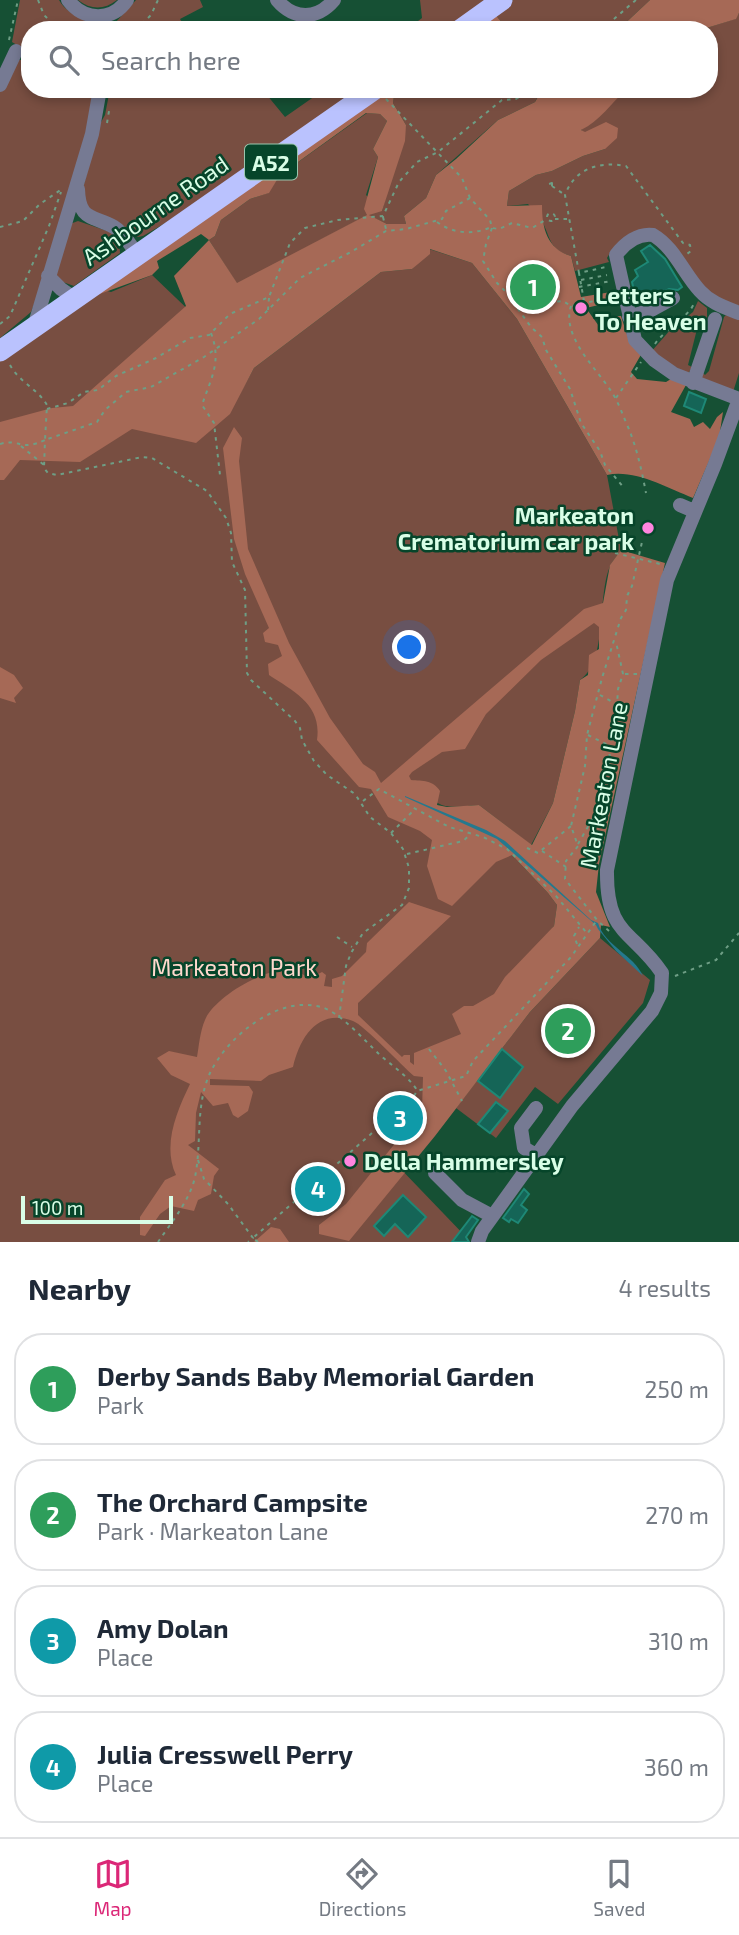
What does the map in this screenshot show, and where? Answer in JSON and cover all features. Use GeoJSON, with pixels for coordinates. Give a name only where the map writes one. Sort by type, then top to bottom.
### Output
{"type":"FeatureCollection","features":[{"type":"Feature","properties":{"kind":"highway"},"geometry":{"type":"LineString","coordinates":[[473,21],[502,0]]}},
{"type":"Feature","properties":{"kind":"highway","name":"Ashbourne Road"},"geometry":{"type":"LineString","coordinates":[[1,350],[136,254],[367,98]]}},
{"type":"Feature","properties":{"kind":"street"},"geometry":{"type":"LineString","coordinates":[[68,0],[81,12],[99,21]]}},
{"type":"Feature","properties":{"kind":"street"},"geometry":{"type":"LineString","coordinates":[[105,21],[127,0]]}},
{"type":"Feature","properties":{"kind":"street"},"geometry":{"type":"LineString","coordinates":[[277,0],[289,12],[305,16],[320,12],[334,0]]}},
{"type":"Feature","properties":{"kind":"street"},"geometry":{"type":"LineString","coordinates":[[0,85],[16,51]]}},
{"type":"Feature","properties":{"kind":"street"},"geometry":{"type":"LineString","coordinates":[[34,327],[92,134],[98,98]]}},
{"type":"Feature","properties":{"kind":"street"},"geometry":{"type":"LineString","coordinates":[[79,177],[78,200],[83,211],[95,220],[114,227],[136,254]]}},
{"type":"Feature","properties":{"kind":"street"},"geometry":{"type":"LineString","coordinates":[[739,313],[715,304],[699,290],[659,238],[648,234],[635,238],[616,255],[635,340],[647,354],[674,374],[739,399]]}},
{"type":"Feature","properties":{"kind":"street"},"geometry":{"type":"LineString","coordinates":[[48,276],[74,298]]}},
{"type":"Feature","properties":{"kind":"street"},"geometry":{"type":"LineString","coordinates":[[629,317],[651,310],[673,298]]}},
{"type":"Feature","properties":{"kind":"street"},"geometry":{"type":"LineString","coordinates":[[693,383],[715,318]]}},
{"type":"Feature","properties":{"kind":"street","name":"Markeaton Lane"},"geometry":{"type":"LineString","coordinates":[[663,979],[659,969],[624,932],[612,914],[607,896],[607,870],[687,508],[715,464],[739,399]]}},
{"type":"Feature","properties":{"kind":"street"},"geometry":{"type":"LineString","coordinates":[[477,1241],[492,1216],[572,1106],[652,1011],[661,993],[663,979]]}},
{"type":"Feature","properties":{"kind":"street"},"geometry":{"type":"LineString","coordinates":[[536,1108],[521,1128],[524,1148],[536,1155]]}},
{"type":"Feature","properties":{"kind":"street"},"geometry":{"type":"LineString","coordinates":[[435,1173],[462,1200],[492,1216]]}},
{"type":"Feature","properties":{"kind":"path"},"geometry":{"type":"LineString","coordinates":[[16,51],[9,44],[18,0]]}},
{"type":"Feature","properties":{"kind":"path"},"geometry":{"type":"LineString","coordinates":[[38,0],[44,15],[50,21]]}},
{"type":"Feature","properties":{"kind":"path"},"geometry":{"type":"LineString","coordinates":[[145,21],[158,0]]}},
{"type":"Feature","properties":{"kind":"path"},"geometry":{"type":"LineString","coordinates":[[612,21],[636,0]]}},
{"type":"Feature","properties":{"kind":"path"},"geometry":{"type":"LineString","coordinates":[[384,98],[462,178],[470,198],[491,220],[492,227],[483,261],[496,283],[542,337],[546,350],[570,389],[581,423],[600,451],[605,465],[624,488]]}},
{"type":"Feature","properties":{"kind":"path"},"geometry":{"type":"LineString","coordinates":[[386,231],[383,216],[399,182],[417,162],[438,152],[502,100],[518,98]]}},
{"type":"Feature","properties":{"kind":"path"},"geometry":{"type":"LineString","coordinates":[[107,125],[110,108]]}},
{"type":"Feature","properties":{"kind":"path"},"geometry":{"type":"LineString","coordinates":[[584,302],[565,195],[575,178],[589,168],[626,166],[683,243],[690,244],[688,253],[683,253]]}},
{"type":"Feature","properties":{"kind":"path"},"geometry":{"type":"LineString","coordinates":[[552,186],[565,195]]}},
{"type":"Feature","properties":{"kind":"path"},"geometry":{"type":"LineString","coordinates":[[0,227],[23,221],[62,189],[10,316],[0,324]]}},
{"type":"Feature","properties":{"kind":"path"},"geometry":{"type":"LineString","coordinates":[[0,444],[9,442],[30,447],[97,422],[105,410],[126,392],[151,387],[217,348],[268,311],[300,278],[351,253],[386,231],[406,229],[442,219],[446,211],[470,198]]}},
{"type":"Feature","properties":{"kind":"path"},"geometry":{"type":"LineString","coordinates":[[435,221],[451,230],[475,232],[492,227],[499,229],[512,223],[532,228],[552,213],[555,219]]}},
{"type":"Feature","properties":{"kind":"path"},"geometry":{"type":"LineString","coordinates":[[268,311],[269,297],[290,243],[305,228],[338,219],[383,216]]}},
{"type":"Feature","properties":{"kind":"path"},"geometry":{"type":"LineString","coordinates":[[130,227],[163,219]]}},
{"type":"Feature","properties":{"kind":"path"},"geometry":{"type":"LineString","coordinates":[[547,219],[551,222],[555,219],[568,219]]}},
{"type":"Feature","properties":{"kind":"path"},"geometry":{"type":"LineString","coordinates":[[680,247],[683,243]]}},
{"type":"Feature","properties":{"kind":"path"},"geometry":{"type":"LineString","coordinates":[[579,273],[609,266]]}},
{"type":"Feature","properties":{"kind":"path"},"geometry":{"type":"LineString","coordinates":[[580,280],[611,274],[613,281],[580,287]]}},
{"type":"Feature","properties":{"kind":"path"},"geometry":{"type":"LineString","coordinates":[[531,284],[534,291],[549,302],[563,301],[571,306],[625,295]]}},
{"type":"Feature","properties":{"kind":"path"},"geometry":{"type":"LineString","coordinates":[[615,398],[664,331],[692,309],[699,290]]}},
{"type":"Feature","properties":{"kind":"path"},"geometry":{"type":"LineString","coordinates":[[47,409],[68,403],[84,392],[98,390],[116,376],[156,358],[190,338],[211,333],[230,314],[269,297]]}},
{"type":"Feature","properties":{"kind":"path"},"geometry":{"type":"LineString","coordinates":[[571,306],[569,320],[573,332],[615,398],[637,449],[646,492]]}},
{"type":"Feature","properties":{"kind":"path"},"geometry":{"type":"LineString","coordinates":[[211,333],[217,348],[212,383],[202,404],[214,423],[220,475]]}},
{"type":"Feature","properties":{"kind":"path"},"geometry":{"type":"LineString","coordinates":[[1,350],[17,377],[42,397],[47,409],[44,465]]}},
{"type":"Feature","properties":{"kind":"path"},"geometry":{"type":"LineString","coordinates":[[21,445],[52,475],[142,457],[152,458],[211,494],[226,518],[231,533],[232,562],[245,590],[245,657],[248,677],[295,721],[300,728],[304,745],[321,769],[352,792],[370,817],[391,833],[405,854],[410,879],[402,905],[363,933],[353,948],[346,966],[339,1018]]}},
{"type":"Feature","properties":{"kind":"path"},"geometry":{"type":"LineString","coordinates":[[578,845],[571,825],[585,766],[587,735],[626,610],[627,596],[632,586],[642,542]]}},
{"type":"Feature","properties":{"kind":"path"},"geometry":{"type":"LineString","coordinates":[[615,553],[672,567]]}},
{"type":"Feature","properties":{"kind":"path"},"geometry":{"type":"LineString","coordinates":[[248,1242],[417,1091],[466,1076],[473,1061],[571,957],[597,920],[565,879],[565,860],[578,845],[605,791],[618,689],[623,674],[615,639]]}},
{"type":"Feature","properties":{"kind":"path"},"geometry":{"type":"LineString","coordinates":[[598,695],[617,705]]}},
{"type":"Feature","properties":{"kind":"path"},"geometry":{"type":"LineString","coordinates":[[587,735],[610,746]]}},
{"type":"Feature","properties":{"kind":"path"},"geometry":{"type":"LineString","coordinates":[[361,802],[379,789],[449,827],[471,833],[507,849],[556,896],[587,933]]}},
{"type":"Feature","properties":{"kind":"path"},"geometry":{"type":"LineString","coordinates":[[391,833],[415,809]]}},
{"type":"Feature","properties":{"kind":"path"},"geometry":{"type":"LineString","coordinates":[[527,848],[538,853],[571,825]]}},
{"type":"Feature","properties":{"kind":"path"},"geometry":{"type":"LineString","coordinates":[[405,854],[463,841],[471,833]]}},
{"type":"Feature","properties":{"kind":"path"},"geometry":{"type":"LineString","coordinates":[[541,850],[566,867]]}},
{"type":"Feature","properties":{"kind":"path"},"geometry":{"type":"LineString","coordinates":[[578,945],[574,936],[580,926]]}},
{"type":"Feature","properties":{"kind":"path"},"geometry":{"type":"LineString","coordinates":[[663,979],[716,960],[739,933]]}},
{"type":"Feature","properties":{"kind":"path"},"geometry":{"type":"LineString","coordinates":[[337,937],[353,948]]}},
{"type":"Feature","properties":{"kind":"path"},"geometry":{"type":"LineString","coordinates":[[158,1242],[192,1186],[206,1083],[220,1056],[239,1033],[254,1022],[286,1008],[305,1005],[323,1007],[405,1076],[417,1091]]}},
{"type":"Feature","properties":{"kind":"path"},"geometry":{"type":"LineString","coordinates":[[429,1049],[462,1101]]}},
{"type":"Feature","properties":{"kind":"path"},"geometry":{"type":"LineString","coordinates":[[197,1156],[204,1179],[258,1242]]}},
{"type":"Feature","properties":{"kind":"green space"},"geometry":{"type":"Polygon","coordinates":[[[20,0],[59,0],[68,10],[86,21],[21,21],[21,48],[12,42],[20,0]]]}},
{"type":"Feature","properties":{"kind":"green space"},"geometry":{"type":"Polygon","coordinates":[[[78,0],[117,0],[97,8],[78,0]]]}},
{"type":"Feature","properties":{"kind":"green space"},"geometry":{"type":"Polygon","coordinates":[[[136,0],[200,0],[203,7],[180,19],[181,21],[117,21],[136,0]]]}},
{"type":"Feature","properties":{"kind":"green space"},"geometry":{"type":"Polygon","coordinates":[[[420,0],[486,0],[457,21],[418,21],[422,18],[420,0]]]}},
{"type":"Feature","properties":{"kind":"green space"},"geometry":{"type":"Polygon","coordinates":[[[513,0],[650,0],[628,21],[501,21],[494,13],[513,0]]]}},
{"type":"Feature","properties":{"kind":"green space"},"geometry":{"type":"Polygon","coordinates":[[[739,13],[739,309],[713,298],[659,233],[611,251],[607,258],[609,262],[575,271],[571,256],[555,247],[542,220],[528,204],[507,206],[509,191],[536,175],[605,149],[581,130],[617,98],[718,98],[718,24],[735,19],[739,13]]]}},
{"type":"Feature","properties":{"kind":"green space"},"geometry":{"type":"Polygon","coordinates":[[[18,60],[21,60],[21,98],[92,98],[89,124],[38,294],[31,312],[0,338],[0,91],[18,60]]]}},
{"type":"Feature","properties":{"kind":"green space"},"geometry":{"type":"Polygon","coordinates":[[[108,98],[269,98],[285,117],[312,98],[346,98],[167,222],[138,237],[92,214],[81,195],[100,124],[108,98]]]}},
{"type":"Feature","properties":{"kind":"green space"},"geometry":{"type":"Polygon","coordinates":[[[394,98],[537,98],[535,102],[498,120],[436,175],[426,198],[404,216],[406,224],[387,224],[368,215],[237,284],[209,240],[215,236],[221,220],[250,199],[268,193],[280,175],[367,113],[380,114],[387,121],[373,149],[378,157],[366,195],[382,211],[406,125],[393,103],[394,98]]]}},
{"type":"Feature","properties":{"kind":"green space"},"geometry":{"type":"Polygon","coordinates":[[[78,221],[113,233],[119,240],[120,253],[74,286],[60,281],[55,272],[70,224],[78,221]]]}},
{"type":"Feature","properties":{"kind":"green space","name":"Markeaton Park"},"geometry":{"type":"Polygon","coordinates":[[[429,249],[472,263],[517,319],[607,475],[621,550],[611,564],[607,577],[599,643],[589,671],[580,680],[553,803],[531,845],[479,805],[442,805],[413,780],[465,834],[512,855],[557,905],[554,926],[395,1163],[468,1239],[465,1242],[0,1242],[0,358],[100,289],[111,292],[152,275],[198,319],[236,401],[254,368],[381,272],[412,269],[429,249]]]}},
{"type":"Feature","properties":{"kind":"green space"},"geometry":{"type":"Polygon","coordinates":[[[698,301],[707,308],[707,318],[703,330],[697,329],[688,365],[692,367],[688,374],[650,353],[672,328],[693,312],[698,301]]]}},
{"type":"Feature","properties":{"kind":"green space"},"geometry":{"type":"Polygon","coordinates":[[[726,315],[739,319],[739,373],[733,392],[701,381],[701,371],[705,375],[709,371],[726,315]]]}},
{"type":"Feature","properties":{"kind":"green space"},"geometry":{"type":"Polygon","coordinates":[[[600,938],[650,980],[643,1003],[558,1104],[535,1087],[496,1138],[456,1108],[530,1012],[600,938]]]}},
{"type":"Feature","properties":{"kind":"shaded area"},"geometry":{"type":"Polygon","coordinates":[[[650,0],[739,0],[736,19],[718,24],[718,21],[628,21],[650,0]]]}},
{"type":"Feature","properties":{"kind":"shaded area"},"geometry":{"type":"Polygon","coordinates":[[[494,13],[501,21],[483,21],[494,13]]]}},
{"type":"Feature","properties":{"kind":"shaded area"},"geometry":{"type":"Polygon","coordinates":[[[375,98],[394,98],[393,103],[406,125],[405,141],[382,211],[369,215],[387,224],[406,224],[404,216],[426,198],[436,175],[498,120],[535,102],[537,98],[618,98],[600,117],[581,130],[585,132],[606,122],[618,128],[617,138],[605,149],[536,175],[509,191],[507,206],[542,205],[543,222],[551,243],[571,256],[581,297],[617,291],[620,300],[586,308],[601,329],[614,327],[614,316],[621,316],[629,341],[642,353],[631,372],[637,379],[666,382],[671,379],[686,385],[671,412],[690,419],[694,427],[703,422],[710,429],[723,412],[719,438],[693,498],[640,477],[607,475],[517,319],[472,263],[430,249],[430,254],[412,269],[381,272],[254,368],[230,414],[196,443],[132,429],[80,462],[20,460],[4,480],[0,480],[0,422],[52,408],[73,406],[186,306],[174,276],[209,240],[201,234],[157,261],[159,268],[152,275],[97,295],[100,289],[375,98]],[[366,113],[280,175],[269,193],[250,199],[221,220],[215,236],[209,240],[237,283],[367,215],[364,209],[378,157],[373,149],[387,121],[380,114],[366,113]]]}},
{"type":"Feature","properties":{"kind":"shaded area"},"geometry":{"type":"Polygon","coordinates":[[[234,427],[242,438],[239,461],[248,549],[289,643],[330,718],[363,764],[375,772],[381,783],[584,609],[603,603],[610,565],[621,550],[665,563],[599,864],[596,892],[610,927],[601,925],[600,938],[530,1012],[435,1136],[349,1241],[319,1234],[319,1225],[346,1204],[422,1110],[423,1077],[414,1076],[358,1024],[341,1018],[330,1018],[312,1028],[300,1045],[293,1067],[269,1075],[261,1081],[210,1079],[210,1085],[249,1086],[253,1092],[248,1111],[238,1118],[233,1115],[228,1103],[213,1106],[201,1092],[196,1113],[195,1141],[188,1145],[219,1169],[214,1176],[211,1194],[198,1200],[194,1211],[171,1206],[160,1214],[145,1236],[140,1235],[140,1217],[165,1180],[176,1175],[170,1152],[171,1140],[180,1105],[190,1084],[171,1075],[157,1058],[169,1051],[197,1057],[202,1029],[210,1011],[231,992],[259,977],[285,970],[310,978],[322,972],[326,975],[324,986],[332,987],[332,979],[342,976],[366,952],[367,943],[409,902],[451,916],[358,1003],[358,1015],[402,1057],[410,1055],[410,1062],[414,1065],[414,1053],[461,1034],[452,1014],[494,994],[505,977],[554,926],[557,905],[512,855],[496,862],[452,906],[438,899],[427,866],[432,840],[420,831],[388,817],[371,789],[359,787],[317,740],[315,717],[305,701],[269,675],[268,664],[282,656],[278,645],[265,642],[263,633],[269,628],[245,574],[234,539],[223,448],[234,427]],[[594,623],[541,660],[486,714],[465,749],[442,752],[412,772],[409,776],[411,780],[427,782],[437,787],[440,791],[437,805],[479,805],[532,845],[553,803],[580,680],[588,675],[589,655],[599,649],[599,627],[594,623]]]}},
{"type":"Feature","properties":{"kind":"shaded area"},"geometry":{"type":"Polygon","coordinates":[[[0,667],[14,675],[23,688],[14,698],[16,703],[0,698],[0,667]]]}},
{"type":"Feature","properties":{"kind":"shaded area"},"geometry":{"type":"Polygon","coordinates":[[[271,1227],[280,1229],[289,1242],[254,1242],[271,1227]]]}},
{"type":"Feature","properties":{"kind":"water"},"geometry":{"type":"Polygon","coordinates":[[[405,796],[486,830],[505,841],[591,920],[598,923],[607,938],[633,962],[643,976],[616,951],[596,925],[497,839],[405,796]]]}},
{"type":"Feature","properties":{"kind":"building"},"geometry":{"type":"Polygon","coordinates":[[[650,245],[665,259],[682,287],[678,290],[669,289],[637,304],[632,282],[638,276],[635,270],[648,262],[641,251],[650,245]]]}},
{"type":"Feature","properties":{"kind":"building"},"geometry":{"type":"Polygon","coordinates":[[[689,392],[706,399],[701,413],[684,406],[689,392]]]}},
{"type":"Feature","properties":{"kind":"building"},"geometry":{"type":"Polygon","coordinates":[[[502,1049],[523,1067],[500,1098],[478,1081],[502,1049]]]}},
{"type":"Feature","properties":{"kind":"building"},"geometry":{"type":"Polygon","coordinates":[[[496,1102],[508,1111],[490,1133],[478,1124],[496,1102]]]}},
{"type":"Feature","properties":{"kind":"building"},"geometry":{"type":"Polygon","coordinates":[[[524,1189],[529,1194],[521,1205],[527,1210],[518,1223],[511,1219],[509,1222],[503,1218],[524,1189]]]}},
{"type":"Feature","properties":{"kind":"building"},"geometry":{"type":"Polygon","coordinates":[[[403,1195],[426,1217],[408,1237],[395,1224],[384,1236],[374,1226],[403,1195]]]}},
{"type":"Feature","properties":{"kind":"building"},"geometry":{"type":"Polygon","coordinates":[[[472,1216],[478,1220],[466,1237],[469,1242],[452,1242],[472,1216]]]}},
{"type":"Feature","properties":{"kind":"place","name":"Derby Sands Baby Memorial Garden"},"geometry":{"type":"Point","coordinates":[533,287]}},
{"type":"Feature","properties":{"kind":"place","name":"Letters To Heaven"},"geometry":{"type":"Point","coordinates":[581,308]}},
{"type":"Feature","properties":{"kind":"place","name":"Markeaton Crematorium car park"},"geometry":{"type":"Point","coordinates":[648,528]}},
{"type":"Feature","properties":{"kind":"place","name":"The Orchard Campsite"},"geometry":{"type":"Point","coordinates":[568,1031]}},
{"type":"Feature","properties":{"kind":"place","name":"Amy Dolan"},"geometry":{"type":"Point","coordinates":[400,1118]}},
{"type":"Feature","properties":{"kind":"place","name":"Della Hammersley"},"geometry":{"type":"Point","coordinates":[350,1161]}},
{"type":"Feature","properties":{"kind":"place","name":"Julia Cresswell Perry"},"geometry":{"type":"Point","coordinates":[318,1189]}}]}
